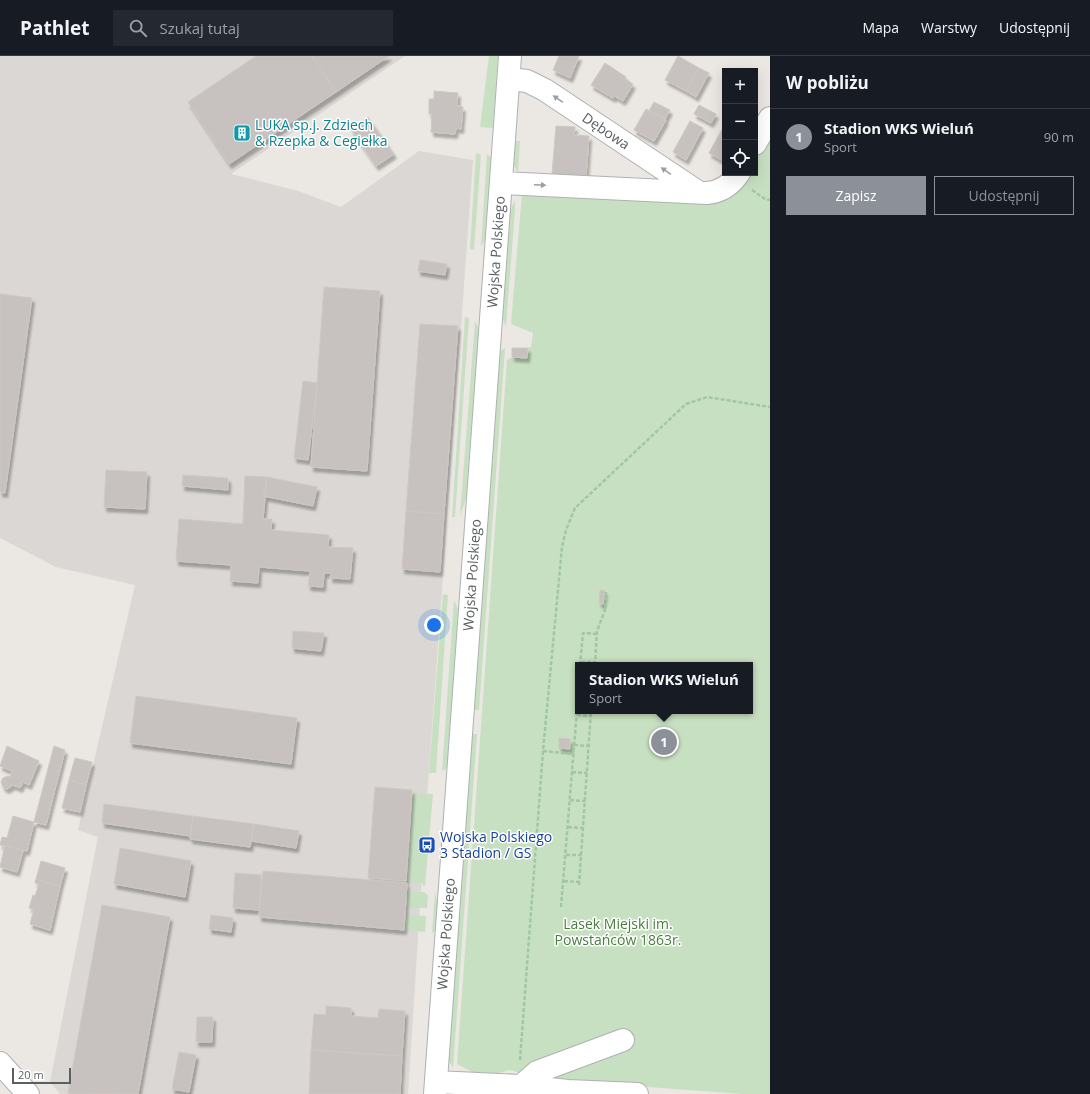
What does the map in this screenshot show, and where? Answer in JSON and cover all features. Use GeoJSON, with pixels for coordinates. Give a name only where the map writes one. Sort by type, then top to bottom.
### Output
{"type":"FeatureCollection","features":[{"type":"Feature","properties":{"kind":"street","name":"Wojska Polskiego"},"geometry":{"type":"LineString","coordinates":[[435,1088],[510,56]]}},
{"type":"Feature","properties":{"kind":"street","name":"Dębowa"},"geometry":{"type":"LineString","coordinates":[[509,79],[527,81],[545,90],[699,193]]}},
{"type":"Feature","properties":{"kind":"street"},"geometry":{"type":"LineString","coordinates":[[757,140],[770,118]]}},
{"type":"Feature","properties":{"kind":"street"},"geometry":{"type":"LineString","coordinates":[[501,183],[713,193],[731,182],[736,176]]}},
{"type":"Feature","properties":{"kind":"street"},"geometry":{"type":"LineString","coordinates":[[521,1086],[536,1072],[623,1040]]}},
{"type":"Feature","properties":{"kind":"street"},"geometry":{"type":"LineString","coordinates":[[0,1064],[28,1094]]}},
{"type":"Feature","properties":{"kind":"street"},"geometry":{"type":"LineString","coordinates":[[435,1088],[521,1086],[568,1091],[636,1094]]}},
{"type":"Feature","properties":{"kind":"path"},"geometry":{"type":"LineString","coordinates":[[521,1086],[519,1068],[543,751],[562,547],[566,530],[575,508],[686,404],[707,397],[770,407]]}},
{"type":"Feature","properties":{"kind":"path"},"geometry":{"type":"LineString","coordinates":[[595,662],[597,634],[605,610],[606,592]]}},
{"type":"Feature","properties":{"kind":"path"},"geometry":{"type":"LineString","coordinates":[[581,662],[583,633],[597,634]]}},
{"type":"Feature","properties":{"kind":"path"},"geometry":{"type":"LineString","coordinates":[[561,907],[577,715],[591,716],[580,884],[564,881]]}},
{"type":"Feature","properties":{"kind":"path"},"geometry":{"type":"LineString","coordinates":[[574,745],[589,746]]}},
{"type":"Feature","properties":{"kind":"path"},"geometry":{"type":"LineString","coordinates":[[543,751],[574,754]]}},
{"type":"Feature","properties":{"kind":"path"},"geometry":{"type":"LineString","coordinates":[[572,772],[587,773]]}},
{"type":"Feature","properties":{"kind":"path"},"geometry":{"type":"LineString","coordinates":[[570,800],[585,802]]}},
{"type":"Feature","properties":{"kind":"path"},"geometry":{"type":"LineString","coordinates":[[568,827],[584,828]]}},
{"type":"Feature","properties":{"kind":"path"},"geometry":{"type":"LineString","coordinates":[[566,854],[582,856]]}},
{"type":"Feature","properties":{"kind":"shaded area"},"geometry":{"type":"Polygon","coordinates":[[[0,56],[405,56],[231,174],[298,191],[341,207],[419,151],[473,160],[426,811],[408,1094],[60,1094],[50,1082],[98,837],[78,830],[135,585],[56,567],[0,538],[0,56]]]}},
{"type":"Feature","properties":{"kind":"green space"},"geometry":{"type":"Polygon","coordinates":[[[489,56],[498,56],[493,128],[480,127],[489,56]]]}},
{"type":"Feature","properties":{"kind":"green space","name":"Lasek Miejski im. Powstańców 1863r."},"geometry":{"type":"Polygon","coordinates":[[[770,133],[770,1094],[742,1094],[542,1079],[510,1070],[490,1075],[478,1075],[457,1064],[507,360],[512,357],[527,358],[528,348],[531,347],[533,333],[511,324],[522,193],[715,203],[727,197],[744,176],[758,176],[758,155],[770,133]]]}},
{"type":"Feature","properties":{"kind":"green space"},"geometry":{"type":"Polygon","coordinates":[[[515,141],[520,141],[518,173],[513,163],[515,141]]]}},
{"type":"Feature","properties":{"kind":"green space"},"geometry":{"type":"Polygon","coordinates":[[[476,153],[481,155],[474,250],[470,249],[476,153]]]}},
{"type":"Feature","properties":{"kind":"green space"},"geometry":{"type":"Polygon","coordinates":[[[487,154],[491,158],[485,239],[481,247],[487,154]]]}},
{"type":"Feature","properties":{"kind":"green space"},"geometry":{"type":"Polygon","coordinates":[[[515,200],[506,327],[502,317],[510,211],[515,200]]]}},
{"type":"Feature","properties":{"kind":"green space"},"geometry":{"type":"Polygon","coordinates":[[[465,317],[469,318],[455,517],[452,517],[465,317]]]}},
{"type":"Feature","properties":{"kind":"green space"},"geometry":{"type":"Polygon","coordinates":[[[475,321],[479,329],[466,498],[460,516],[475,321]]]}},
{"type":"Feature","properties":{"kind":"green space"},"geometry":{"type":"Polygon","coordinates":[[[505,348],[479,710],[473,710],[499,356],[501,351],[505,348]]]}},
{"type":"Feature","properties":{"kind":"green space"},"geometry":{"type":"Polygon","coordinates":[[[443,594],[448,595],[436,773],[429,773],[443,594]]]}},
{"type":"Feature","properties":{"kind":"green space"},"geometry":{"type":"Polygon","coordinates":[[[454,600],[458,610],[449,756],[446,769],[442,771],[454,600]]]}},
{"type":"Feature","properties":{"kind":"green space"},"geometry":{"type":"Polygon","coordinates":[[[471,734],[477,734],[453,1068],[448,1059],[471,734]]]}},
{"type":"Feature","properties":{"kind":"green space"},"geometry":{"type":"Polygon","coordinates":[[[413,793],[433,794],[425,886],[423,886],[423,883],[408,882],[413,793]]]}},
{"type":"Feature","properties":{"kind":"green space"},"geometry":{"type":"Polygon","coordinates":[[[407,892],[424,892],[428,895],[427,908],[407,907],[407,892]]]}},
{"type":"Feature","properties":{"kind":"green space"},"geometry":{"type":"Polygon","coordinates":[[[435,892],[438,906],[436,930],[432,933],[435,892]]]}},
{"type":"Feature","properties":{"kind":"green space"},"geometry":{"type":"Polygon","coordinates":[[[406,915],[426,916],[425,932],[405,930],[406,915]]]}},
{"type":"Feature","properties":{"kind":"building","name":"LUKA sp.j. Zdziech & Rzepka & Cegiełka"},"geometry":{"type":"Polygon","coordinates":[[[256,56],[312,56],[336,92],[229,164],[188,102],[256,56]]]}},
{"type":"Feature","properties":{"kind":"building","name":"LUKA sp.j. Zdziech & Rzepka & Cegiełka"},"geometry":{"type":"Polygon","coordinates":[[[312,56],[389,56],[336,92],[312,56]]]}},
{"type":"Feature","properties":{"kind":"building"},"geometry":{"type":"Polygon","coordinates":[[[559,56],[579,56],[570,78],[553,70],[559,56]]]}},
{"type":"Feature","properties":{"kind":"building"},"geometry":{"type":"Polygon","coordinates":[[[678,56],[699,68],[686,91],[665,80],[678,56]]]}},
{"type":"Feature","properties":{"kind":"building"},"geometry":{"type":"Polygon","coordinates":[[[605,63],[626,77],[625,79],[633,84],[623,101],[615,96],[613,98],[591,85],[605,63]]]}},
{"type":"Feature","properties":{"kind":"building"},"geometry":{"type":"Polygon","coordinates":[[[699,68],[709,73],[696,97],[686,91],[699,68]]]}},
{"type":"Feature","properties":{"kind":"building"},"geometry":{"type":"Polygon","coordinates":[[[434,91],[458,93],[457,106],[463,107],[461,129],[456,128],[455,134],[431,132],[432,114],[429,114],[429,99],[434,99],[434,91]]]}},
{"type":"Feature","properties":{"kind":"building"},"geometry":{"type":"Polygon","coordinates":[[[654,102],[670,110],[665,119],[649,111],[654,102]]]}},
{"type":"Feature","properties":{"kind":"building"},"geometry":{"type":"Polygon","coordinates":[[[699,105],[716,114],[711,123],[694,114],[699,105]]]}},
{"type":"Feature","properties":{"kind":"building"},"geometry":{"type":"Polygon","coordinates":[[[646,109],[666,120],[654,141],[634,130],[646,109]]]}},
{"type":"Feature","properties":{"kind":"building"},"geometry":{"type":"Polygon","coordinates":[[[368,117],[394,154],[376,166],[351,130],[368,117]]]}},
{"type":"Feature","properties":{"kind":"building"},"geometry":{"type":"Polygon","coordinates":[[[690,121],[703,128],[686,160],[673,152],[690,121]]]}},
{"type":"Feature","properties":{"kind":"building"},"geometry":{"type":"Polygon","coordinates":[[[556,126],[575,127],[574,135],[589,136],[586,176],[552,174],[556,126]]]}},
{"type":"Feature","properties":{"kind":"building"},"geometry":{"type":"Polygon","coordinates":[[[722,129],[722,160],[709,153],[722,129]]]}},
{"type":"Feature","properties":{"kind":"building"},"geometry":{"type":"Polygon","coordinates":[[[420,260],[447,264],[445,275],[418,271],[420,260]]]}},
{"type":"Feature","properties":{"kind":"building"},"geometry":{"type":"Polygon","coordinates":[[[324,287],[380,291],[367,471],[311,467],[324,287]]]}},
{"type":"Feature","properties":{"kind":"building"},"geometry":{"type":"Polygon","coordinates":[[[0,294],[32,298],[5,493],[0,492],[0,294]]]}},
{"type":"Feature","properties":{"kind":"building"},"geometry":{"type":"Polygon","coordinates":[[[420,324],[458,326],[444,514],[406,511],[420,324]]]}},
{"type":"Feature","properties":{"kind":"building"},"geometry":{"type":"Polygon","coordinates":[[[512,348],[528,348],[527,358],[512,357],[512,348]]]}},
{"type":"Feature","properties":{"kind":"building"},"geometry":{"type":"Polygon","coordinates":[[[303,381],[317,383],[308,460],[294,458],[303,381]]]}},
{"type":"Feature","properties":{"kind":"building"},"geometry":{"type":"Polygon","coordinates":[[[106,470],[147,472],[145,509],[104,507],[106,470]]]}},
{"type":"Feature","properties":{"kind":"building"},"geometry":{"type":"Polygon","coordinates":[[[183,475],[228,478],[228,490],[182,486],[183,475]]]}},
{"type":"Feature","properties":{"kind":"building"},"geometry":{"type":"Polygon","coordinates":[[[245,476],[267,477],[263,519],[272,519],[271,530],[329,535],[328,547],[353,548],[350,579],[330,578],[331,573],[324,573],[323,587],[308,586],[310,571],[259,567],[258,583],[230,581],[231,565],[176,561],[179,519],[243,524],[245,476]]]}},
{"type":"Feature","properties":{"kind":"building"},"geometry":{"type":"Polygon","coordinates":[[[267,477],[317,487],[313,506],[263,496],[267,477]]]}},
{"type":"Feature","properties":{"kind":"building"},"geometry":{"type":"Polygon","coordinates":[[[406,511],[444,514],[440,572],[402,569],[406,511]]]}},
{"type":"Feature","properties":{"kind":"building"},"geometry":{"type":"Polygon","coordinates":[[[600,590],[605,591],[603,604],[599,603],[600,590]]]}},
{"type":"Feature","properties":{"kind":"building"},"geometry":{"type":"Polygon","coordinates":[[[293,631],[324,633],[321,651],[292,648],[293,631]]]}},
{"type":"Feature","properties":{"kind":"building"},"geometry":{"type":"Polygon","coordinates":[[[136,696],[297,718],[291,764],[130,743],[136,696]]]}},
{"type":"Feature","properties":{"kind":"building"},"geometry":{"type":"Polygon","coordinates":[[[559,738],[570,739],[570,749],[559,748],[559,738]]]}},
{"type":"Feature","properties":{"kind":"building"},"geometry":{"type":"Polygon","coordinates":[[[7,746],[39,761],[29,785],[23,782],[20,788],[13,785],[7,789],[3,787],[1,782],[3,778],[8,776],[10,777],[12,771],[0,766],[7,746]]]}},
{"type":"Feature","properties":{"kind":"building"},"geometry":{"type":"Polygon","coordinates":[[[54,746],[65,750],[46,825],[34,822],[54,746]]]}},
{"type":"Feature","properties":{"kind":"building"},"geometry":{"type":"Polygon","coordinates":[[[75,758],[92,762],[86,785],[69,780],[75,758]]]}},
{"type":"Feature","properties":{"kind":"building"},"geometry":{"type":"Polygon","coordinates":[[[69,780],[86,785],[80,812],[62,808],[69,780]]]}},
{"type":"Feature","properties":{"kind":"building"},"geometry":{"type":"Polygon","coordinates":[[[375,787],[412,790],[406,881],[368,878],[375,787]]]}},
{"type":"Feature","properties":{"kind":"building"},"geometry":{"type":"Polygon","coordinates":[[[104,804],[193,816],[190,836],[102,823],[104,804]]]}},
{"type":"Feature","properties":{"kind":"building"},"geometry":{"type":"Polygon","coordinates":[[[13,816],[34,822],[27,851],[0,845],[2,837],[7,838],[13,816]]]}},
{"type":"Feature","properties":{"kind":"building"},"geometry":{"type":"Polygon","coordinates":[[[193,816],[254,824],[250,847],[190,839],[193,816]]]}},
{"type":"Feature","properties":{"kind":"building"},"geometry":{"type":"Polygon","coordinates":[[[254,824],[299,831],[296,848],[251,841],[254,824]]]}},
{"type":"Feature","properties":{"kind":"building"},"geometry":{"type":"Polygon","coordinates":[[[5,845],[23,851],[17,872],[0,867],[5,845]]]}},
{"type":"Feature","properties":{"kind":"building"},"geometry":{"type":"Polygon","coordinates":[[[120,848],[191,861],[185,897],[114,884],[120,848]]]}},
{"type":"Feature","properties":{"kind":"building"},"geometry":{"type":"Polygon","coordinates":[[[41,861],[65,868],[60,886],[36,879],[41,861]]]}},
{"type":"Feature","properties":{"kind":"building"},"geometry":{"type":"Polygon","coordinates":[[[263,871],[407,883],[404,930],[259,917],[263,871]]]}},
{"type":"Feature","properties":{"kind":"building"},"geometry":{"type":"Polygon","coordinates":[[[235,873],[261,875],[259,910],[233,908],[235,873]]]}},
{"type":"Feature","properties":{"kind":"building"},"geometry":{"type":"Polygon","coordinates":[[[36,879],[60,886],[50,930],[30,924],[34,909],[29,908],[33,895],[35,896],[39,884],[35,883],[36,879]]]}},
{"type":"Feature","properties":{"kind":"building"},"geometry":{"type":"Polygon","coordinates":[[[102,905],[170,917],[138,1094],[68,1093],[102,905]]]}},
{"type":"Feature","properties":{"kind":"building"},"geometry":{"type":"Polygon","coordinates":[[[211,915],[233,918],[231,932],[209,929],[211,915]]]}},
{"type":"Feature","properties":{"kind":"building"},"geometry":{"type":"Polygon","coordinates":[[[326,1006],[351,1008],[351,1016],[378,1018],[379,1009],[405,1011],[402,1056],[311,1050],[314,1014],[326,1015],[326,1006]]]}},
{"type":"Feature","properties":{"kind":"building"},"geometry":{"type":"Polygon","coordinates":[[[197,1017],[213,1017],[212,1042],[196,1042],[197,1017]]]}},
{"type":"Feature","properties":{"kind":"building"},"geometry":{"type":"Polygon","coordinates":[[[311,1050],[402,1056],[400,1094],[309,1094],[311,1050]]]}},
{"type":"Feature","properties":{"kind":"building"},"geometry":{"type":"Polygon","coordinates":[[[179,1052],[196,1055],[189,1092],[172,1089],[179,1052]]]}},
{"type":"Feature","properties":{"kind":"place","name":"LUKA sp.j. Zdziech & Rzepka & Cegiełka"},"geometry":{"type":"Point","coordinates":[242,133]}},
{"type":"Feature","properties":{"kind":"place","name":"Stadion WKS Wieluń"},"geometry":{"type":"Point","coordinates":[664,742]}},
{"type":"Feature","properties":{"kind":"place","name":"Wojska Polskiego 3 Stadion / GS"},"geometry":{"type":"Point","coordinates":[427,845]}}]}
